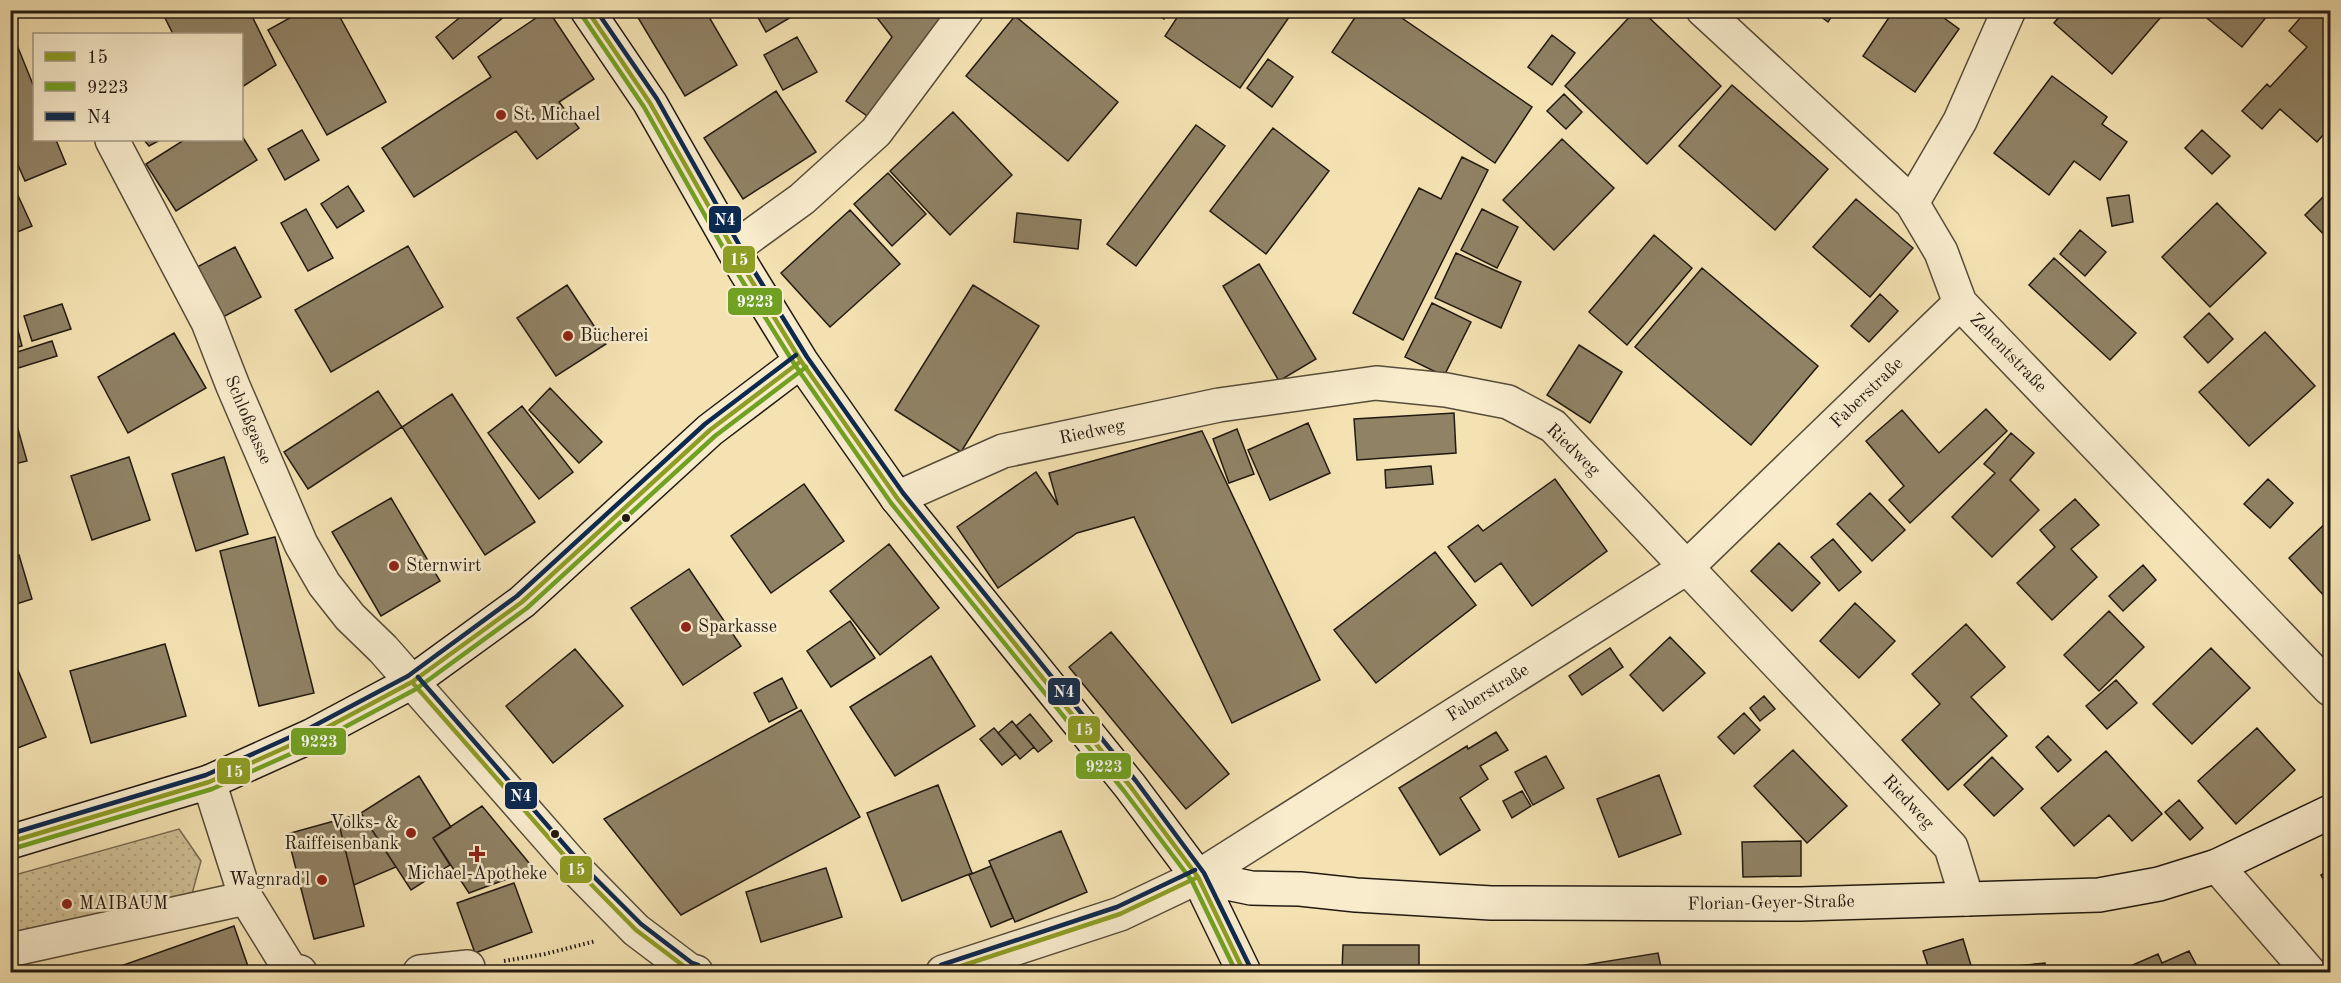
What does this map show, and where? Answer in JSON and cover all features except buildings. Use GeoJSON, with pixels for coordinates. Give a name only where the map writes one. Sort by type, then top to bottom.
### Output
{"type":"FeatureCollection","features":[{"type":"Feature","properties":{"kind":"street"},"geometry":{"type":"LineString","coordinates":[[587,10],[650,103],[801,361],[897,498],[1130,786],[1198,877],[1244,972]]}},
{"type":"Feature","properties":{"kind":"street"},"geometry":{"type":"LineString","coordinates":[[734,249],[802,199],[876,132],[967,10]]}},
{"type":"Feature","properties":{"kind":"street","name":"Zehentstraße"},"geometry":{"type":"LineString","coordinates":[[1702,10],[1912,203],[1941,252],[1960,303],[2331,689]]}},
{"type":"Feature","properties":{"kind":"street"},"geometry":{"type":"LineString","coordinates":[[1912,203],[1960,122],[2009,10]]}},
{"type":"Feature","properties":{"kind":"street","name":"Schloßgasse"},"geometry":{"type":"LineString","coordinates":[[113,141],[208,322],[301,544],[324,584],[350,617],[411,682]]}},
{"type":"Feature","properties":{"kind":"street","name":"Faberstraße"},"geometry":{"type":"LineString","coordinates":[[943,972],[1120,914],[1198,877],[1686,568],[1960,303]]}},
{"type":"Feature","properties":{"kind":"street"},"geometry":{"type":"LineString","coordinates":[[10,842],[208,782],[311,736],[411,682],[522,602],[710,430],[801,361]]}},
{"type":"Feature","properties":{"kind":"street","name":"Riedweg"},"geometry":{"type":"LineString","coordinates":[[897,498],[1003,450],[1219,405],[1376,383],[1446,390],[1508,402],[1553,426],[1951,847],[1967,899]]}},
{"type":"Feature","properties":{"kind":"street"},"geometry":{"type":"LineString","coordinates":[[411,682],[577,870],[636,930],[689,970],[696,972]]}},
{"type":"Feature","properties":{"kind":"street"},"geometry":{"type":"LineString","coordinates":[[208,782],[246,898],[291,971],[300,972]]}},
{"type":"Feature","properties":{"kind":"street","name":"Florian-Geyer-Straße"},"geometry":{"type":"LineString","coordinates":[[1198,877],[1251,888],[1300,889],[1356,895],[1491,903],[1801,904],[2099,895],[2159,884],[2217,867],[2331,812]]}},
{"type":"Feature","properties":{"kind":"street"},"geometry":{"type":"LineString","coordinates":[[2217,867],[2309,972]]}},
{"type":"Feature","properties":{"kind":"street"},"geometry":{"type":"LineString","coordinates":[[10,950],[246,898]]}},
{"type":"Feature","properties":{"kind":"street"},"geometry":{"type":"LineString","coordinates":[[420,972],[468,967]]}},
{"type":"Feature","properties":{"kind":"path"},"geometry":{"type":"LineString","coordinates":[[468,967],[545,954],[636,930]]}},
{"type":"Feature","properties":{"kind":"shaded area"},"geometry":{"type":"Polygon","coordinates":[[[179,829],[201,861],[192,894],[11,939],[11,876],[179,829]]]}},
{"type":"Feature","properties":{"kind":"transit line","name":"15"},"geometry":{"type":"LineString","coordinates":[[587,10],[650,103],[745,270],[801,361],[897,498],[1130,786],[1198,877],[1244,972]]}},
{"type":"Feature","properties":{"kind":"transit line","name":"N4"},"geometry":{"type":"LineString","coordinates":[[596,10],[657,99],[751,266],[807,357],[903,493],[1136,781],[1204,873],[1251,969]]}},
{"type":"Feature","properties":{"kind":"transit line","name":"9223"},"geometry":{"type":"LineString","coordinates":[[581,14],[644,107],[738,274],[795,365],[891,503],[1124,791],[1192,881],[1236,972]]}},
{"type":"Feature","properties":{"kind":"transit line","name":"N4"},"geometry":{"type":"LineString","coordinates":[[10,834],[206,775],[308,729],[408,676],[517,596],[705,424],[796,355]]}},
{"type":"Feature","properties":{"kind":"transit line","name":"15"},"geometry":{"type":"LineString","coordinates":[[10,842],[209,782],[311,736],[412,682],[522,602],[710,430],[801,361]]}},
{"type":"Feature","properties":{"kind":"transit line","name":"9223"},"geometry":{"type":"LineString","coordinates":[[12,849],[212,789],[315,743],[416,689],[527,608],[715,436],[806,367]]}},
{"type":"Feature","properties":{"kind":"transit line","name":"N4"},"geometry":{"type":"LineString","coordinates":[[418,677],[582,865],[641,924],[692,963],[698,965]]}},
{"type":"Feature","properties":{"kind":"transit line","name":"15"},"geometry":{"type":"LineString","coordinates":[[412,682],[577,870],[636,930],[689,970],[696,972]]}},
{"type":"Feature","properties":{"kind":"transit line","name":"N4"},"geometry":{"type":"LineString","coordinates":[[941,965],[1117,907],[1195,870]]}},
{"type":"Feature","properties":{"kind":"transit line","name":"15"},"geometry":{"type":"LineString","coordinates":[[943,972],[1120,914],[1198,877]]}},
{"type":"Feature","properties":{"kind":"place","name":"St. Michael"},"geometry":{"type":"Point","coordinates":[501,115]}},
{"type":"Feature","properties":{"kind":"place","name":"Bücherei"},"geometry":{"type":"Point","coordinates":[568,336]}},
{"type":"Feature","properties":{"kind":"place","name":"Sternwirt"},"geometry":{"type":"Point","coordinates":[394,566]}},
{"type":"Feature","properties":{"kind":"place","name":"Sparkasse"},"geometry":{"type":"Point","coordinates":[686,627]}},
{"type":"Feature","properties":{"kind":"place","name":"Volks- & Raiffeisenbank"},"geometry":{"type":"Point","coordinates":[411,833]}},
{"type":"Feature","properties":{"kind":"place","name":"Michael-Apotheke"},"geometry":{"type":"Point","coordinates":[477,854]}},
{"type":"Feature","properties":{"kind":"place","name":"Wagnrad'l"},"geometry":{"type":"Point","coordinates":[322,880]}},
{"type":"Feature","properties":{"kind":"place","name":"MAIBAUM"},"geometry":{"type":"Point","coordinates":[67,904]}}]}
